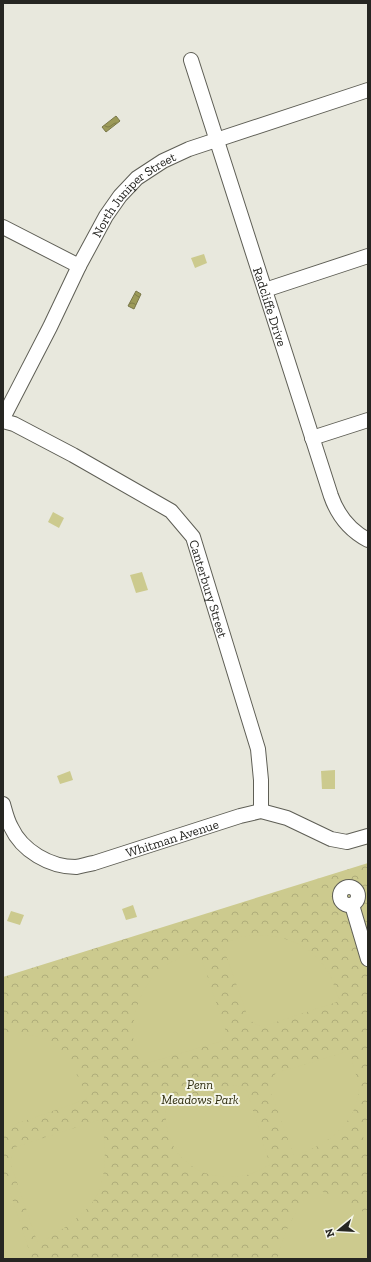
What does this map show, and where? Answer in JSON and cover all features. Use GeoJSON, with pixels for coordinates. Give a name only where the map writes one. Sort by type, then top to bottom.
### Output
{"type":"FeatureCollection","features":[{"type":"Feature","properties":{"kind":"street","name":"Radcliffe Drive"},"geometry":{"type":"LineString","coordinates":[[191,60],[335,507],[342,519],[350,528],[368,540]]}},
{"type":"Feature","properties":{"kind":"street","name":"North Juniper Street"},"geometry":{"type":"LineString","coordinates":[[3,418],[79,266],[106,216],[120,196],[137,178],[163,161],[189,149],[368,90]]}},
{"type":"Feature","properties":{"kind":"street"},"geometry":{"type":"LineString","coordinates":[[3,227],[79,266]]}},
{"type":"Feature","properties":{"kind":"street"},"geometry":{"type":"LineString","coordinates":[[265,290],[368,256]]}},
{"type":"Feature","properties":{"kind":"street"},"geometry":{"type":"LineString","coordinates":[[312,438],[368,420]]}},
{"type":"Feature","properties":{"kind":"street","name":"Canterbury Street"},"geometry":{"type":"LineString","coordinates":[[3,421],[14,424],[73,455],[171,511],[193,537],[258,749],[261,780],[261,812]]}},
{"type":"Feature","properties":{"kind":"street","name":"Whitman Avenue"},"geometry":{"type":"LineString","coordinates":[[3,804],[11,827],[20,842],[29,850],[50,863],[61,866],[77,867],[94,863],[240,816],[261,812],[287,818],[331,839],[346,842],[368,836]]}},
{"type":"Feature","properties":{"kind":"street"},"geometry":{"type":"LineString","coordinates":[[352,905],[368,959]]}},
{"type":"Feature","properties":{"kind":"green space"},"geometry":{"type":"Polygon","coordinates":[[[204,254],[207,263],[195,268],[191,258],[204,254]]]}},
{"type":"Feature","properties":{"kind":"green space"},"geometry":{"type":"Polygon","coordinates":[[[53,512],[64,518],[59,528],[48,522],[53,512]]]}},
{"type":"Feature","properties":{"kind":"green space"},"geometry":{"type":"Polygon","coordinates":[[[142,572],[148,590],[136,593],[130,575],[142,572]]]}},
{"type":"Feature","properties":{"kind":"green space"},"geometry":{"type":"Polygon","coordinates":[[[335,770],[335,789],[322,789],[321,771],[335,770]]]}},
{"type":"Feature","properties":{"kind":"green space"},"geometry":{"type":"Polygon","coordinates":[[[70,771],[73,780],[60,784],[57,776],[70,771]]]}},
{"type":"Feature","properties":{"kind":"green space","name":"Penn Meadows Park"},"geometry":{"type":"Polygon","coordinates":[[[368,863],[368,1259],[3,1259],[3,977],[368,863]]]}},
{"type":"Feature","properties":{"kind":"green space"},"geometry":{"type":"Polygon","coordinates":[[[133,905],[137,917],[126,920],[122,909],[133,905]]]}},
{"type":"Feature","properties":{"kind":"green space"},"geometry":{"type":"Polygon","coordinates":[[[11,911],[24,915],[20,925],[7,921],[11,911]]]}},
{"type":"Feature","properties":{"kind":"green space"},"geometry":{"type":"Polygon","coordinates":[[[257,935],[286,939],[295,942],[311,952],[325,967],[332,979],[340,1001],[261,1027],[249,1020],[222,944],[240,937],[257,935]]]}},
{"type":"Feature","properties":{"kind":"green space"},"geometry":{"type":"Polygon","coordinates":[[[199,951],[226,1032],[222,1041],[141,1065],[132,1034],[135,1012],[142,993],[152,978],[164,966],[183,956],[199,951]]]}},
{"type":"Feature","properties":{"kind":"green space"},"geometry":{"type":"Polygon","coordinates":[[[3,1032],[17,1032],[46,1039],[69,1059],[87,1099],[13,1125],[3,1121],[3,1032]]]}},
{"type":"Feature","properties":{"kind":"green space"},"geometry":{"type":"Polygon","coordinates":[[[349,1051],[358,1085],[358,1096],[350,1118],[335,1135],[315,1147],[294,1156],[268,1084],[276,1073],[349,1051]]]}},
{"type":"Feature","properties":{"kind":"green space"},"geometry":{"type":"Polygon","coordinates":[[[235,1085],[247,1091],[270,1165],[242,1176],[221,1177],[211,1175],[192,1166],[177,1152],[169,1135],[165,1110],[235,1085]]]}},
{"type":"Feature","properties":{"kind":"green space"},"geometry":{"type":"Polygon","coordinates":[[[102,1119],[105,1158],[103,1177],[97,1195],[79,1217],[38,1244],[10,1162],[15,1147],[102,1119]]]}},
{"type":"Feature","properties":{"kind":"green space"},"geometry":{"type":"Polygon","coordinates":[[[368,1124],[368,1154],[360,1126],[368,1124]]]}},
{"type":"Feature","properties":{"kind":"green space"},"geometry":{"type":"Polygon","coordinates":[[[3,1171],[32,1259],[3,1259],[3,1171]]]}},
{"type":"Feature","properties":{"kind":"green space"},"geometry":{"type":"Polygon","coordinates":[[[314,1187],[368,1214],[368,1259],[277,1259],[291,1220],[314,1187]]]}},
{"type":"Feature","properties":{"kind":"water"},"geometry":{"type":"Polygon","coordinates":[[[116,116],[120,121],[106,132],[102,127],[116,116]]]}},
{"type":"Feature","properties":{"kind":"water"},"geometry":{"type":"Polygon","coordinates":[[[136,291],[141,294],[134,309],[128,306],[136,291]]]}}]}
